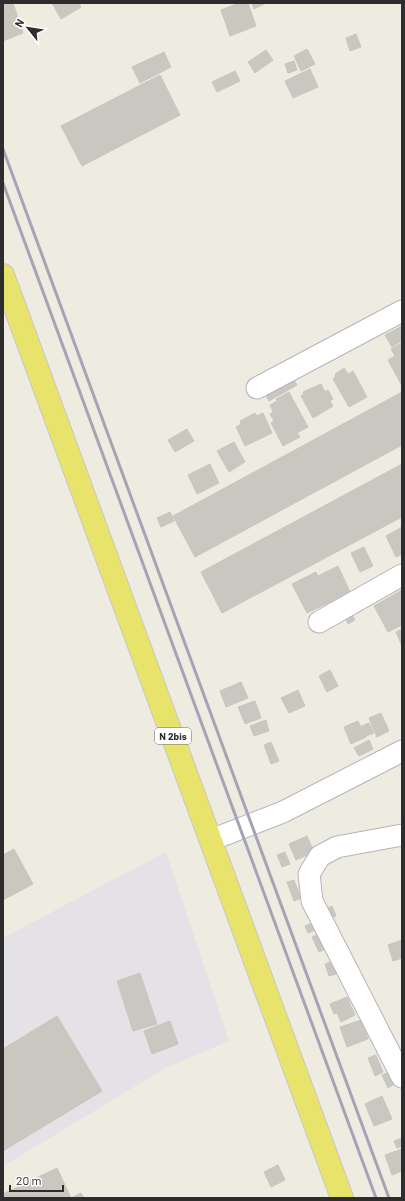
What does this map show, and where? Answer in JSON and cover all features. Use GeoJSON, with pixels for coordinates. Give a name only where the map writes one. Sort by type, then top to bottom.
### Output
{"type":"FeatureCollection","features":[{"type":"Feature","properties":{"kind":"main road","name":"N 2bis"},"geometry":{"type":"LineString","coordinates":[[3,275],[342,1198]]}},
{"type":"Feature","properties":{"kind":"street"},"geometry":{"type":"LineString","coordinates":[[257,388],[402,311]]}},
{"type":"Feature","properties":{"kind":"street"},"geometry":{"type":"LineString","coordinates":[[319,622],[402,575]]}},
{"type":"Feature","properties":{"kind":"street"},"geometry":{"type":"LineString","coordinates":[[211,840],[283,812],[402,751]]}},
{"type":"Feature","properties":{"kind":"street"},"geometry":{"type":"LineString","coordinates":[[402,835],[337,847],[320,856],[309,874],[312,901],[402,1077]]}},
{"type":"Feature","properties":{"kind":"shaded area"},"geometry":{"type":"Polygon","coordinates":[[[166,852],[229,1041],[167,1067],[3,1166],[3,938],[166,852]]]}},
{"type":"Feature","properties":{"kind":"building"},"geometry":{"type":"Polygon","coordinates":[[[3,3],[13,3],[23,33],[3,41],[3,3]]]}},
{"type":"Feature","properties":{"kind":"building"},"geometry":{"type":"Polygon","coordinates":[[[52,3],[79,3],[81,7],[61,19],[52,3]]]}},
{"type":"Feature","properties":{"kind":"building"},"geometry":{"type":"Polygon","coordinates":[[[239,3],[248,3],[256,26],[230,36],[221,10],[239,3]]]}},
{"type":"Feature","properties":{"kind":"building"},"geometry":{"type":"Polygon","coordinates":[[[252,3],[266,3],[254,9],[252,3]]]}},
{"type":"Feature","properties":{"kind":"building"},"geometry":{"type":"Polygon","coordinates":[[[356,34],[361,47],[350,51],[346,38],[356,34]]]}},
{"type":"Feature","properties":{"kind":"building"},"geometry":{"type":"Polygon","coordinates":[[[307,49],[315,64],[301,71],[294,56],[307,49]]]}},
{"type":"Feature","properties":{"kind":"building"},"geometry":{"type":"Polygon","coordinates":[[[266,50],[273,60],[255,73],[248,62],[266,50]]]}},
{"type":"Feature","properties":{"kind":"building"},"geometry":{"type":"Polygon","coordinates":[[[164,52],[171,67],[140,83],[132,67],[164,52]]]}},
{"type":"Feature","properties":{"kind":"building"},"geometry":{"type":"Polygon","coordinates":[[[294,61],[297,70],[288,73],[285,64],[294,61]]]}},
{"type":"Feature","properties":{"kind":"building"},"geometry":{"type":"Polygon","coordinates":[[[310,69],[318,87],[293,98],[285,81],[310,69]]]}},
{"type":"Feature","properties":{"kind":"building"},"geometry":{"type":"Polygon","coordinates":[[[235,71],[240,81],[217,92],[212,82],[235,71]]]}},
{"type":"Feature","properties":{"kind":"building"},"geometry":{"type":"Polygon","coordinates":[[[160,75],[180,115],[82,166],[61,126],[160,75]]]}},
{"type":"Feature","properties":{"kind":"building"},"geometry":{"type":"Polygon","coordinates":[[[402,326],[402,341],[392,347],[385,335],[402,326]]]}},
{"type":"Feature","properties":{"kind":"building"},"geometry":{"type":"Polygon","coordinates":[[[402,343],[402,386],[388,360],[395,356],[391,349],[402,343]]]}},
{"type":"Feature","properties":{"kind":"building"},"geometry":{"type":"Polygon","coordinates":[[[344,368],[348,374],[353,371],[367,397],[349,407],[333,379],[336,376],[335,374],[344,368]]]}},
{"type":"Feature","properties":{"kind":"building"},"geometry":{"type":"Polygon","coordinates":[[[289,371],[297,385],[269,401],[261,387],[289,371]]]}},
{"type":"Feature","properties":{"kind":"building"},"geometry":{"type":"Polygon","coordinates":[[[321,384],[325,392],[328,390],[333,399],[330,401],[333,406],[313,418],[301,396],[304,394],[303,392],[321,384]]]}},
{"type":"Feature","properties":{"kind":"building"},"geometry":{"type":"Polygon","coordinates":[[[289,392],[308,427],[297,433],[300,437],[283,446],[271,423],[274,421],[270,414],[273,412],[270,405],[277,401],[276,399],[289,392]]]}},
{"type":"Feature","properties":{"kind":"building"},"geometry":{"type":"Polygon","coordinates":[[[402,392],[402,445],[195,557],[173,516],[402,392]]]}},
{"type":"Feature","properties":{"kind":"building"},"geometry":{"type":"Polygon","coordinates":[[[255,413],[257,416],[263,413],[272,433],[245,446],[236,427],[241,424],[240,421],[255,413]]]}},
{"type":"Feature","properties":{"kind":"building"},"geometry":{"type":"Polygon","coordinates":[[[187,429],[194,441],[175,452],[168,440],[187,429]]]}},
{"type":"Feature","properties":{"kind":"building"},"geometry":{"type":"Polygon","coordinates":[[[234,442],[245,462],[229,472],[217,451],[234,442]]]}},
{"type":"Feature","properties":{"kind":"building"},"geometry":{"type":"Polygon","coordinates":[[[210,464],[219,483],[197,494],[188,475],[210,464]]]}},
{"type":"Feature","properties":{"kind":"building"},"geometry":{"type":"Polygon","coordinates":[[[402,464],[402,517],[222,613],[201,572],[402,464]]]}},
{"type":"Feature","properties":{"kind":"building"},"geometry":{"type":"Polygon","coordinates":[[[170,512],[174,521],[161,527],[157,518],[170,512]]]}},
{"type":"Feature","properties":{"kind":"building"},"geometry":{"type":"Polygon","coordinates":[[[402,527],[402,554],[396,557],[386,536],[402,527]]]}},
{"type":"Feature","properties":{"kind":"building"},"geometry":{"type":"Polygon","coordinates":[[[364,547],[373,566],[360,572],[351,553],[364,547]]]}},
{"type":"Feature","properties":{"kind":"building"},"geometry":{"type":"Polygon","coordinates":[[[338,566],[350,592],[330,602],[318,576],[338,566]]]}},
{"type":"Feature","properties":{"kind":"building"},"geometry":{"type":"Polygon","coordinates":[[[316,572],[330,602],[307,613],[292,584],[316,572]]]}},
{"type":"Feature","properties":{"kind":"building"},"geometry":{"type":"Polygon","coordinates":[[[402,590],[402,625],[388,632],[374,606],[402,590]]]}},
{"type":"Feature","properties":{"kind":"building"},"geometry":{"type":"Polygon","coordinates":[[[351,613],[355,620],[348,624],[345,616],[351,613]]]}},
{"type":"Feature","properties":{"kind":"building"},"geometry":{"type":"Polygon","coordinates":[[[402,629],[402,646],[396,632],[402,629]]]}},
{"type":"Feature","properties":{"kind":"building"},"geometry":{"type":"Polygon","coordinates":[[[330,670],[338,686],[327,692],[319,676],[330,670]]]}},
{"type":"Feature","properties":{"kind":"building"},"geometry":{"type":"Polygon","coordinates":[[[241,682],[248,698],[226,707],[220,691],[241,682]]]}},
{"type":"Feature","properties":{"kind":"building"},"geometry":{"type":"Polygon","coordinates":[[[298,690],[305,706],[289,713],[281,698],[298,690]]]}},
{"type":"Feature","properties":{"kind":"building"},"geometry":{"type":"Polygon","coordinates":[[[255,701],[261,718],[245,724],[238,707],[255,701]]]}},
{"type":"Feature","properties":{"kind":"building"},"geometry":{"type":"Polygon","coordinates":[[[381,713],[389,731],[377,737],[369,718],[381,713]]]}},
{"type":"Feature","properties":{"kind":"building"},"geometry":{"type":"Polygon","coordinates":[[[266,720],[269,731],[254,736],[250,726],[266,720]]]}},
{"type":"Feature","properties":{"kind":"building"},"geometry":{"type":"Polygon","coordinates":[[[358,721],[366,737],[351,744],[344,727],[358,721]]]}},
{"type":"Feature","properties":{"kind":"building"},"geometry":{"type":"Polygon","coordinates":[[[369,723],[374,733],[366,736],[362,726],[369,723]]]}},
{"type":"Feature","properties":{"kind":"building"},"geometry":{"type":"Polygon","coordinates":[[[369,740],[373,749],[359,756],[354,748],[369,740]]]}},
{"type":"Feature","properties":{"kind":"building"},"geometry":{"type":"Polygon","coordinates":[[[271,742],[279,761],[271,764],[264,745],[271,742]]]}},
{"type":"Feature","properties":{"kind":"building"},"geometry":{"type":"Polygon","coordinates":[[[307,836],[314,852],[296,860],[289,844],[307,836]]]}},
{"type":"Feature","properties":{"kind":"building"},"geometry":{"type":"Polygon","coordinates":[[[14,849],[33,884],[3,900],[3,855],[14,849]]]}},
{"type":"Feature","properties":{"kind":"building"},"geometry":{"type":"Polygon","coordinates":[[[285,852],[290,864],[282,867],[277,855],[285,852]]]}},
{"type":"Feature","properties":{"kind":"building"},"geometry":{"type":"Polygon","coordinates":[[[294,880],[301,898],[294,901],[287,882],[294,880]]]}},
{"type":"Feature","properties":{"kind":"building"},"geometry":{"type":"Polygon","coordinates":[[[332,906],[336,916],[326,920],[323,910],[332,906]]]}},
{"type":"Feature","properties":{"kind":"building"},"geometry":{"type":"Polygon","coordinates":[[[317,921],[321,928],[308,933],[305,926],[317,921]]]}},
{"type":"Feature","properties":{"kind":"building"},"geometry":{"type":"Polygon","coordinates":[[[323,932],[330,947],[319,952],[312,937],[323,932]]]}},
{"type":"Feature","properties":{"kind":"building"},"geometry":{"type":"Polygon","coordinates":[[[402,940],[402,958],[393,961],[388,945],[402,940]]]}},
{"type":"Feature","properties":{"kind":"building"},"geometry":{"type":"Polygon","coordinates":[[[332,961],[336,974],[329,976],[325,964],[332,961]]]}},
{"type":"Feature","properties":{"kind":"building"},"geometry":{"type":"Polygon","coordinates":[[[140,973],[157,1024],[133,1031],[117,981],[140,973]]]}},
{"type":"Feature","properties":{"kind":"building"},"geometry":{"type":"Polygon","coordinates":[[[347,997],[355,1015],[341,1022],[337,1013],[334,1014],[330,1004],[347,997]]]}},
{"type":"Feature","properties":{"kind":"building"},"geometry":{"type":"Polygon","coordinates":[[[57,1016],[102,1091],[3,1151],[3,1049],[57,1016]]]}},
{"type":"Feature","properties":{"kind":"building"},"geometry":{"type":"Polygon","coordinates":[[[361,1020],[368,1039],[347,1047],[340,1027],[361,1020]]]}},
{"type":"Feature","properties":{"kind":"building"},"geometry":{"type":"Polygon","coordinates":[[[170,1021],[178,1044],[152,1054],[144,1031],[170,1021]]]}},
{"type":"Feature","properties":{"kind":"building"},"geometry":{"type":"Polygon","coordinates":[[[376,1055],[383,1072],[375,1076],[368,1058],[376,1055]]]}},
{"type":"Feature","properties":{"kind":"building"},"geometry":{"type":"Polygon","coordinates":[[[387,1073],[393,1085],[388,1088],[382,1075],[387,1073]]]}},
{"type":"Feature","properties":{"kind":"building"},"geometry":{"type":"Polygon","coordinates":[[[382,1096],[392,1119],[374,1126],[365,1104],[382,1096]]]}},
{"type":"Feature","properties":{"kind":"building"},"geometry":{"type":"Polygon","coordinates":[[[402,1138],[402,1146],[397,1148],[394,1141],[402,1138]]]}},
{"type":"Feature","properties":{"kind":"building"},"geometry":{"type":"Polygon","coordinates":[[[402,1149],[402,1171],[392,1175],[385,1155],[402,1149]]]}},
{"type":"Feature","properties":{"kind":"building"},"geometry":{"type":"Polygon","coordinates":[[[278,1165],[285,1180],[271,1187],[264,1172],[278,1165]]]}},
{"type":"Feature","properties":{"kind":"building"},"geometry":{"type":"Polygon","coordinates":[[[57,1168],[71,1198],[3,1198],[3,1194],[57,1168]]]}},
{"type":"Feature","properties":{"kind":"building"},"geometry":{"type":"Polygon","coordinates":[[[81,1193],[84,1198],[71,1198],[81,1193]]]}},
{"type":"Feature","properties":{"kind":"railway"},"geometry":{"type":"LineString","coordinates":[[3,149],[389,1198]]}},
{"type":"Feature","properties":{"kind":"railway"},"geometry":{"type":"LineString","coordinates":[[3,183],[376,1198]]}}]}
